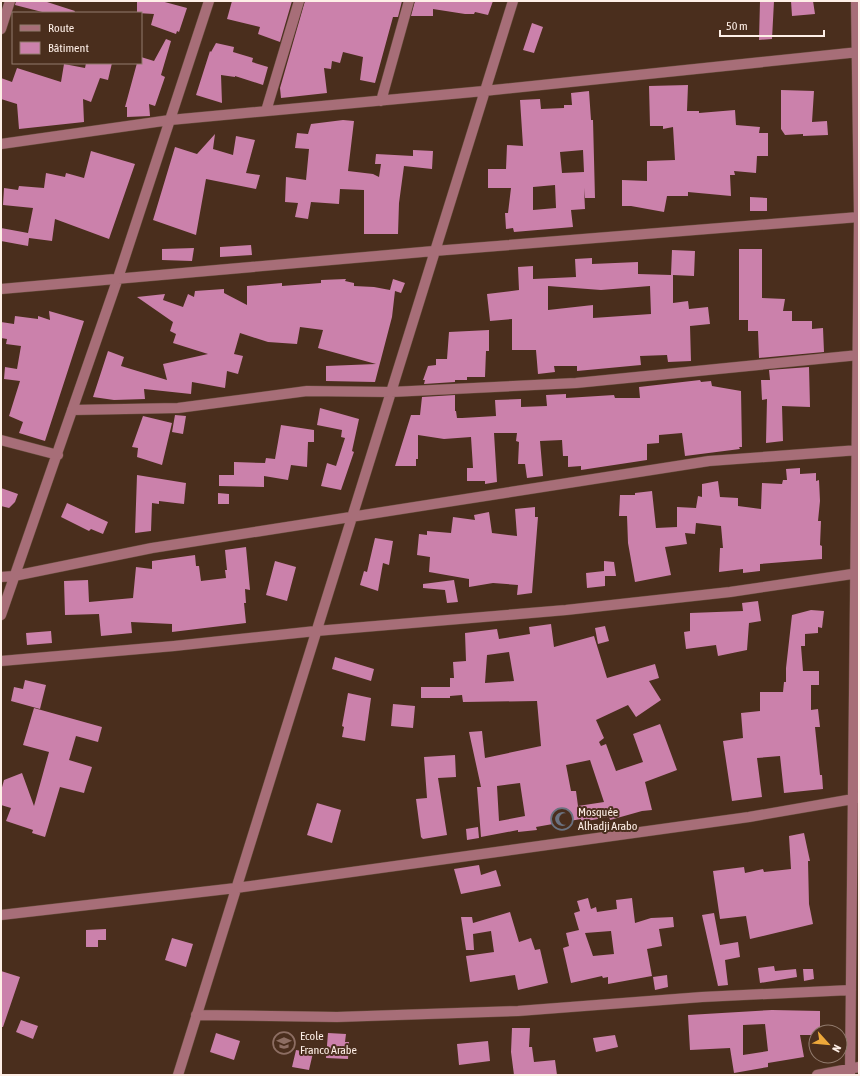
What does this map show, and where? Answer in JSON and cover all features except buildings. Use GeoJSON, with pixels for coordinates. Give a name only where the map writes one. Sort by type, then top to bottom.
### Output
{"type":"FeatureCollection","features":[{"type":"Feature","properties":{"kind":"street"},"geometry":{"type":"LineString","coordinates":[[1,29],[10,1]]}},
{"type":"Feature","properties":{"kind":"street"},"geometry":{"type":"LineString","coordinates":[[1,615],[58,455],[118,278],[209,1]]}},
{"type":"Feature","properties":{"kind":"street"},"geometry":{"type":"LineString","coordinates":[[266,111],[299,1]]}},
{"type":"Feature","properties":{"kind":"street"},"geometry":{"type":"LineString","coordinates":[[381,101],[408,1]]}},
{"type":"Feature","properties":{"kind":"street"},"geometry":{"type":"LineString","coordinates":[[178,1075],[512,1]]}},
{"type":"Feature","properties":{"kind":"street"},"geometry":{"type":"LineString","coordinates":[[817,1075],[853,1070],[851,990],[856,798],[859,217],[858,52],[856,1]]}},
{"type":"Feature","properties":{"kind":"street"},"geometry":{"type":"LineString","coordinates":[[1,144],[170,120],[484,91],[858,52]]}},
{"type":"Feature","properties":{"kind":"street"},"geometry":{"type":"LineString","coordinates":[[1,289],[434,251],[859,217]]}},
{"type":"Feature","properties":{"kind":"street"},"geometry":{"type":"LineString","coordinates":[[72,410],[178,408],[307,391],[391,392],[576,383],[858,356]]}},
{"type":"Feature","properties":{"kind":"street"},"geometry":{"type":"LineString","coordinates":[[1,440],[58,455]]}},
{"type":"Feature","properties":{"kind":"street"},"geometry":{"type":"LineString","coordinates":[[1,576],[14,576],[152,548],[709,461],[858,450]]}},
{"type":"Feature","properties":{"kind":"street"},"geometry":{"type":"LineString","coordinates":[[1,661],[174,646],[316,631],[566,610],[730,592],[858,573]]}},
{"type":"Feature","properties":{"kind":"street"},"geometry":{"type":"LineString","coordinates":[[1,914],[236,888],[749,817],[856,798]]}},
{"type":"Feature","properties":{"kind":"street"},"geometry":{"type":"LineString","coordinates":[[196,1015],[337,1017],[518,1011],[702,997],[851,990]]}},
{"type":"Feature","properties":{"kind":"place","name":"Mosquée Alhadji Arabo"},"geometry":{"type":"Point","coordinates":[562,819]}},
{"type":"Feature","properties":{"kind":"place","name":"Ecole Franco Arabe"},"geometry":{"type":"Point","coordinates":[284,1043]}}]}
